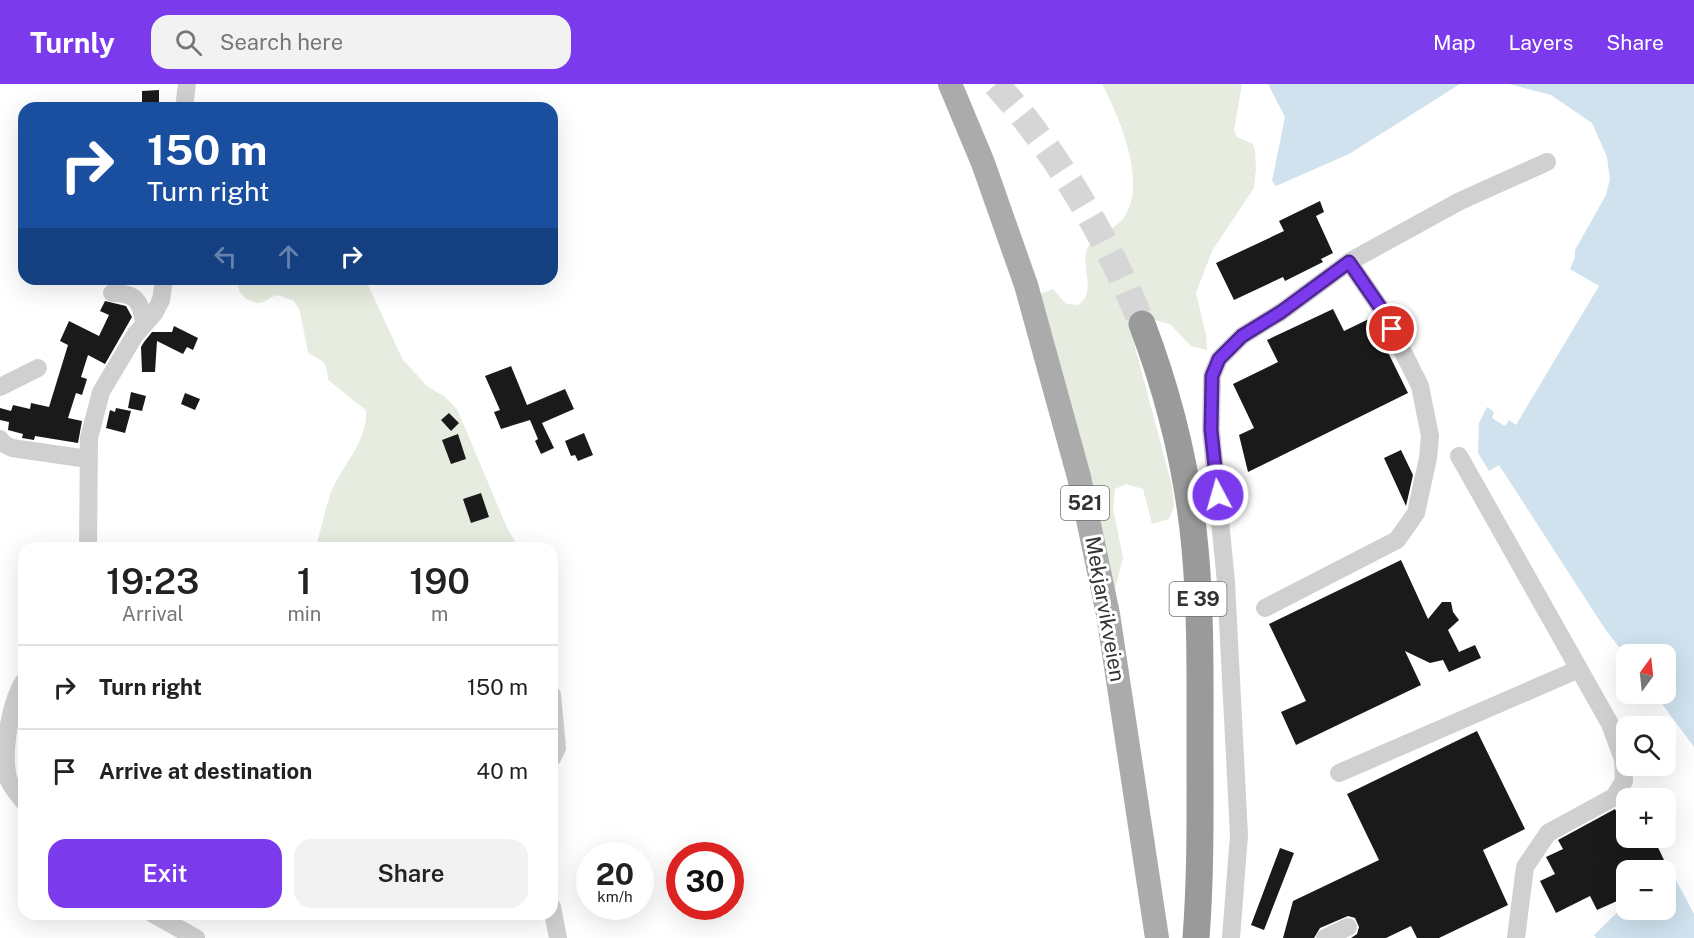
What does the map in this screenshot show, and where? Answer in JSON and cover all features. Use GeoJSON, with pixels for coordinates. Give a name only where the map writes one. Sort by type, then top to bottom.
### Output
{"type":"FeatureCollection","features":[{"type":"Feature","properties":{"kind":"highway","name":"E 39"},"geometry":{"type":"LineString","coordinates":[[1142,324],[1160,371],[1174,427],[1195,546],[1200,680],[1200,881],[1196,938]]}},
{"type":"Feature","properties":{"kind":"highway","name":"E 39"},"geometry":{"type":"LineString","coordinates":[[1200,881],[1206,938]]}},
{"type":"Feature","properties":{"kind":"main road","name":"Mekjarvikveien"},"geometry":{"type":"LineString","coordinates":[[950,84],[983,163],[1026,285],[1079,477],[1108,614],[1157,938]]}},
{"type":"Feature","properties":{"kind":"street"},"geometry":{"type":"LineString","coordinates":[[185,102],[188,84]]}},
{"type":"Feature","properties":{"kind":"street"},"geometry":{"type":"LineString","coordinates":[[1231,938],[1239,835],[1226,582],[1211,430],[1212,376],[1219,359],[1242,336],[1349,262],[1460,201],[1546,162]]}},
{"type":"Feature","properties":{"kind":"street"},"geometry":{"type":"LineString","coordinates":[[1265,608],[1397,540],[1416,513],[1428,458],[1430,436],[1420,386],[1382,310],[1349,262]]}},
{"type":"Feature","properties":{"kind":"street"},"geometry":{"type":"LineString","coordinates":[[88,542],[89,438],[101,392],[144,323],[155,312],[161,300],[163,285]]}},
{"type":"Feature","properties":{"kind":"street"},"geometry":{"type":"LineString","coordinates":[[112,293],[126,293],[138,301],[144,323]]}},
{"type":"Feature","properties":{"kind":"street"},"geometry":{"type":"LineString","coordinates":[[0,387],[38,368]]}},
{"type":"Feature","properties":{"kind":"street"},"geometry":{"type":"LineString","coordinates":[[0,439],[12,448],[88,459]]}},
{"type":"Feature","properties":{"kind":"street"},"geometry":{"type":"LineString","coordinates":[[1459,456],[1610,724],[1623,759],[1624,781],[1614,797],[1548,833],[1525,867],[1516,938]]}},
{"type":"Feature","properties":{"kind":"street"},"geometry":{"type":"LineString","coordinates":[[1339,773],[1580,669]]}},
{"type":"Feature","properties":{"kind":"street"},"geometry":{"type":"LineString","coordinates":[[18,697],[12,713],[4,779],[18,795]]}},
{"type":"Feature","properties":{"kind":"street"},"geometry":{"type":"LineString","coordinates":[[164,920],[196,938]]}},
{"type":"Feature","properties":{"kind":"street"},"geometry":{"type":"LineString","coordinates":[[555,920],[558,938]]}},
{"type":"Feature","properties":{"kind":"street"},"geometry":{"type":"LineString","coordinates":[[1325,938],[1348,927]]}},
{"type":"Feature","properties":{"kind":"shaded area"},"geometry":{"type":"Polygon","coordinates":[[[1102,84],[1242,84],[1234,130],[1237,137],[1253,144],[1256,169],[1254,188],[1212,251],[1196,293],[1206,335],[1207,350],[1191,346],[1170,324],[1146,318],[1134,336],[1172,486],[1174,506],[1169,519],[1152,524],[1143,489],[1126,484],[1115,489],[1113,508],[1123,558],[1115,589],[1108,591],[1027,322],[1020,309],[1034,296],[1053,289],[1066,304],[1078,305],[1087,293],[1085,256],[1087,249],[1094,240],[1122,220],[1130,206],[1133,189],[1129,152],[1116,114],[1102,84]]]}},
{"type":"Feature","properties":{"kind":"shaded area"},"geometry":{"type":"Polygon","coordinates":[[[238,285],[368,285],[403,360],[428,387],[444,396],[457,409],[508,530],[516,542],[317,542],[331,492],[363,433],[366,410],[328,380],[324,363],[308,353],[300,311],[294,301],[277,295],[261,303],[253,302],[245,298],[238,285]]]}},
{"type":"Feature","properties":{"kind":"water"},"geometry":{"type":"Polygon","coordinates":[[[1268,84],[1460,84],[1349,154],[1276,186],[1272,181],[1285,117],[1268,84]]]}},
{"type":"Feature","properties":{"kind":"water"},"geometry":{"type":"Polygon","coordinates":[[[1509,84],[1694,84],[1694,747],[1676,723],[1676,716],[1671,716],[1662,704],[1676,704],[1676,644],[1617,644],[1499,465],[1489,471],[1478,453],[1479,423],[1487,407],[1494,412],[1492,418],[1505,426],[1509,420],[1516,425],[1599,286],[1570,269],[1575,250],[1606,195],[1610,179],[1607,157],[1592,123],[1551,95],[1509,84]]]}},
{"type":"Feature","properties":{"kind":"water"},"geometry":{"type":"Polygon","coordinates":[[[1676,880],[1694,914],[1694,938],[1596,938],[1594,935],[1616,914],[1616,920],[1676,920],[1676,880]]]}},
{"type":"Feature","properties":{"kind":"building"},"geometry":{"type":"Polygon","coordinates":[[[159,90],[159,102],[142,102],[142,91],[159,90]]]}},
{"type":"Feature","properties":{"kind":"building"},"geometry":{"type":"Polygon","coordinates":[[[1320,201],[1324,212],[1316,216],[1333,253],[1321,259],[1323,262],[1285,281],[1283,277],[1234,300],[1216,263],[1284,231],[1279,221],[1320,201]]]}},
{"type":"Feature","properties":{"kind":"building"},"geometry":{"type":"Polygon","coordinates":[[[105,301],[126,306],[132,317],[105,364],[88,355],[81,377],[87,379],[82,395],[76,393],[68,418],[82,421],[78,443],[35,436],[34,440],[22,438],[23,434],[8,430],[9,422],[0,420],[0,408],[11,411],[13,405],[30,409],[31,403],[49,407],[68,345],[60,341],[69,321],[99,336],[109,315],[100,311],[105,301]]]}},
{"type":"Feature","properties":{"kind":"building"},"geometry":{"type":"Polygon","coordinates":[[[1333,309],[1344,331],[1371,318],[1408,393],[1248,472],[1239,435],[1254,428],[1233,384],[1278,362],[1267,340],[1333,309]]]}},
{"type":"Feature","properties":{"kind":"building"},"geometry":{"type":"Polygon","coordinates":[[[174,326],[198,338],[193,350],[187,347],[183,354],[157,341],[155,372],[142,372],[141,347],[144,342],[152,332],[172,332],[174,326]]]}},
{"type":"Feature","properties":{"kind":"building"},"geometry":{"type":"Polygon","coordinates":[[[511,366],[527,405],[565,389],[574,409],[542,423],[554,448],[541,454],[530,420],[501,429],[494,412],[500,410],[485,376],[511,366]]]}},
{"type":"Feature","properties":{"kind":"building"},"geometry":{"type":"Polygon","coordinates":[[[131,392],[146,396],[142,411],[128,408],[131,392]]]}},
{"type":"Feature","properties":{"kind":"building"},"geometry":{"type":"Polygon","coordinates":[[[185,393],[200,399],[195,410],[181,404],[185,393]]]}},
{"type":"Feature","properties":{"kind":"building"},"geometry":{"type":"Polygon","coordinates":[[[116,408],[131,411],[125,433],[106,428],[110,410],[115,412],[116,408]]]}},
{"type":"Feature","properties":{"kind":"building"},"geometry":{"type":"Polygon","coordinates":[[[449,413],[459,423],[451,431],[441,420],[449,413]]]}},
{"type":"Feature","properties":{"kind":"building"},"geometry":{"type":"Polygon","coordinates":[[[584,433],[593,455],[578,461],[575,455],[571,456],[565,441],[584,433]]]}},
{"type":"Feature","properties":{"kind":"building"},"geometry":{"type":"Polygon","coordinates":[[[458,434],[466,459],[451,464],[442,440],[458,434]]]}},
{"type":"Feature","properties":{"kind":"building"},"geometry":{"type":"Polygon","coordinates":[[[1401,450],[1413,475],[1406,506],[1384,458],[1401,450]]]}},
{"type":"Feature","properties":{"kind":"building"},"geometry":{"type":"Polygon","coordinates":[[[481,493],[489,517],[471,523],[463,499],[481,493]]]}},
{"type":"Feature","properties":{"kind":"building"},"geometry":{"type":"Polygon","coordinates":[[[1401,560],[1428,619],[1442,602],[1451,602],[1453,612],[1459,620],[1448,630],[1459,652],[1475,645],[1481,658],[1449,672],[1443,660],[1430,663],[1405,651],[1421,685],[1296,745],[1281,712],[1306,701],[1269,624],[1401,560]]]}},
{"type":"Feature","properties":{"kind":"building"},"geometry":{"type":"Polygon","coordinates":[[[1477,731],[1525,829],[1483,850],[1508,905],[1439,938],[1417,938],[1411,926],[1386,938],[1351,938],[1357,934],[1359,927],[1355,918],[1348,916],[1320,928],[1314,938],[1283,938],[1293,901],[1379,860],[1347,794],[1477,731]]]}},
{"type":"Feature","properties":{"kind":"building"},"geometry":{"type":"Polygon","coordinates":[[[1615,809],[1616,848],[1658,848],[1664,860],[1616,860],[1616,901],[1597,910],[1590,896],[1556,913],[1540,881],[1555,874],[1546,857],[1563,849],[1558,840],[1615,809]]]}},
{"type":"Feature","properties":{"kind":"building"},"geometry":{"type":"Polygon","coordinates":[[[1280,848],[1294,853],[1264,930],[1251,925],[1280,848]]]}},
{"type":"Feature","properties":{"kind":"tunnel"},"geometry":{"type":"LineString","coordinates":[[996,84],[1040,139],[1079,198],[1113,259],[1142,324]]}},
{"type":"Feature","properties":{"kind":"route"},"geometry":{"type":"LineString","coordinates":[[1218,495],[1211,430],[1212,376],[1219,359],[1242,336],[1281,312],[1349,262],[1382,310],[1392,329]]}}]}
